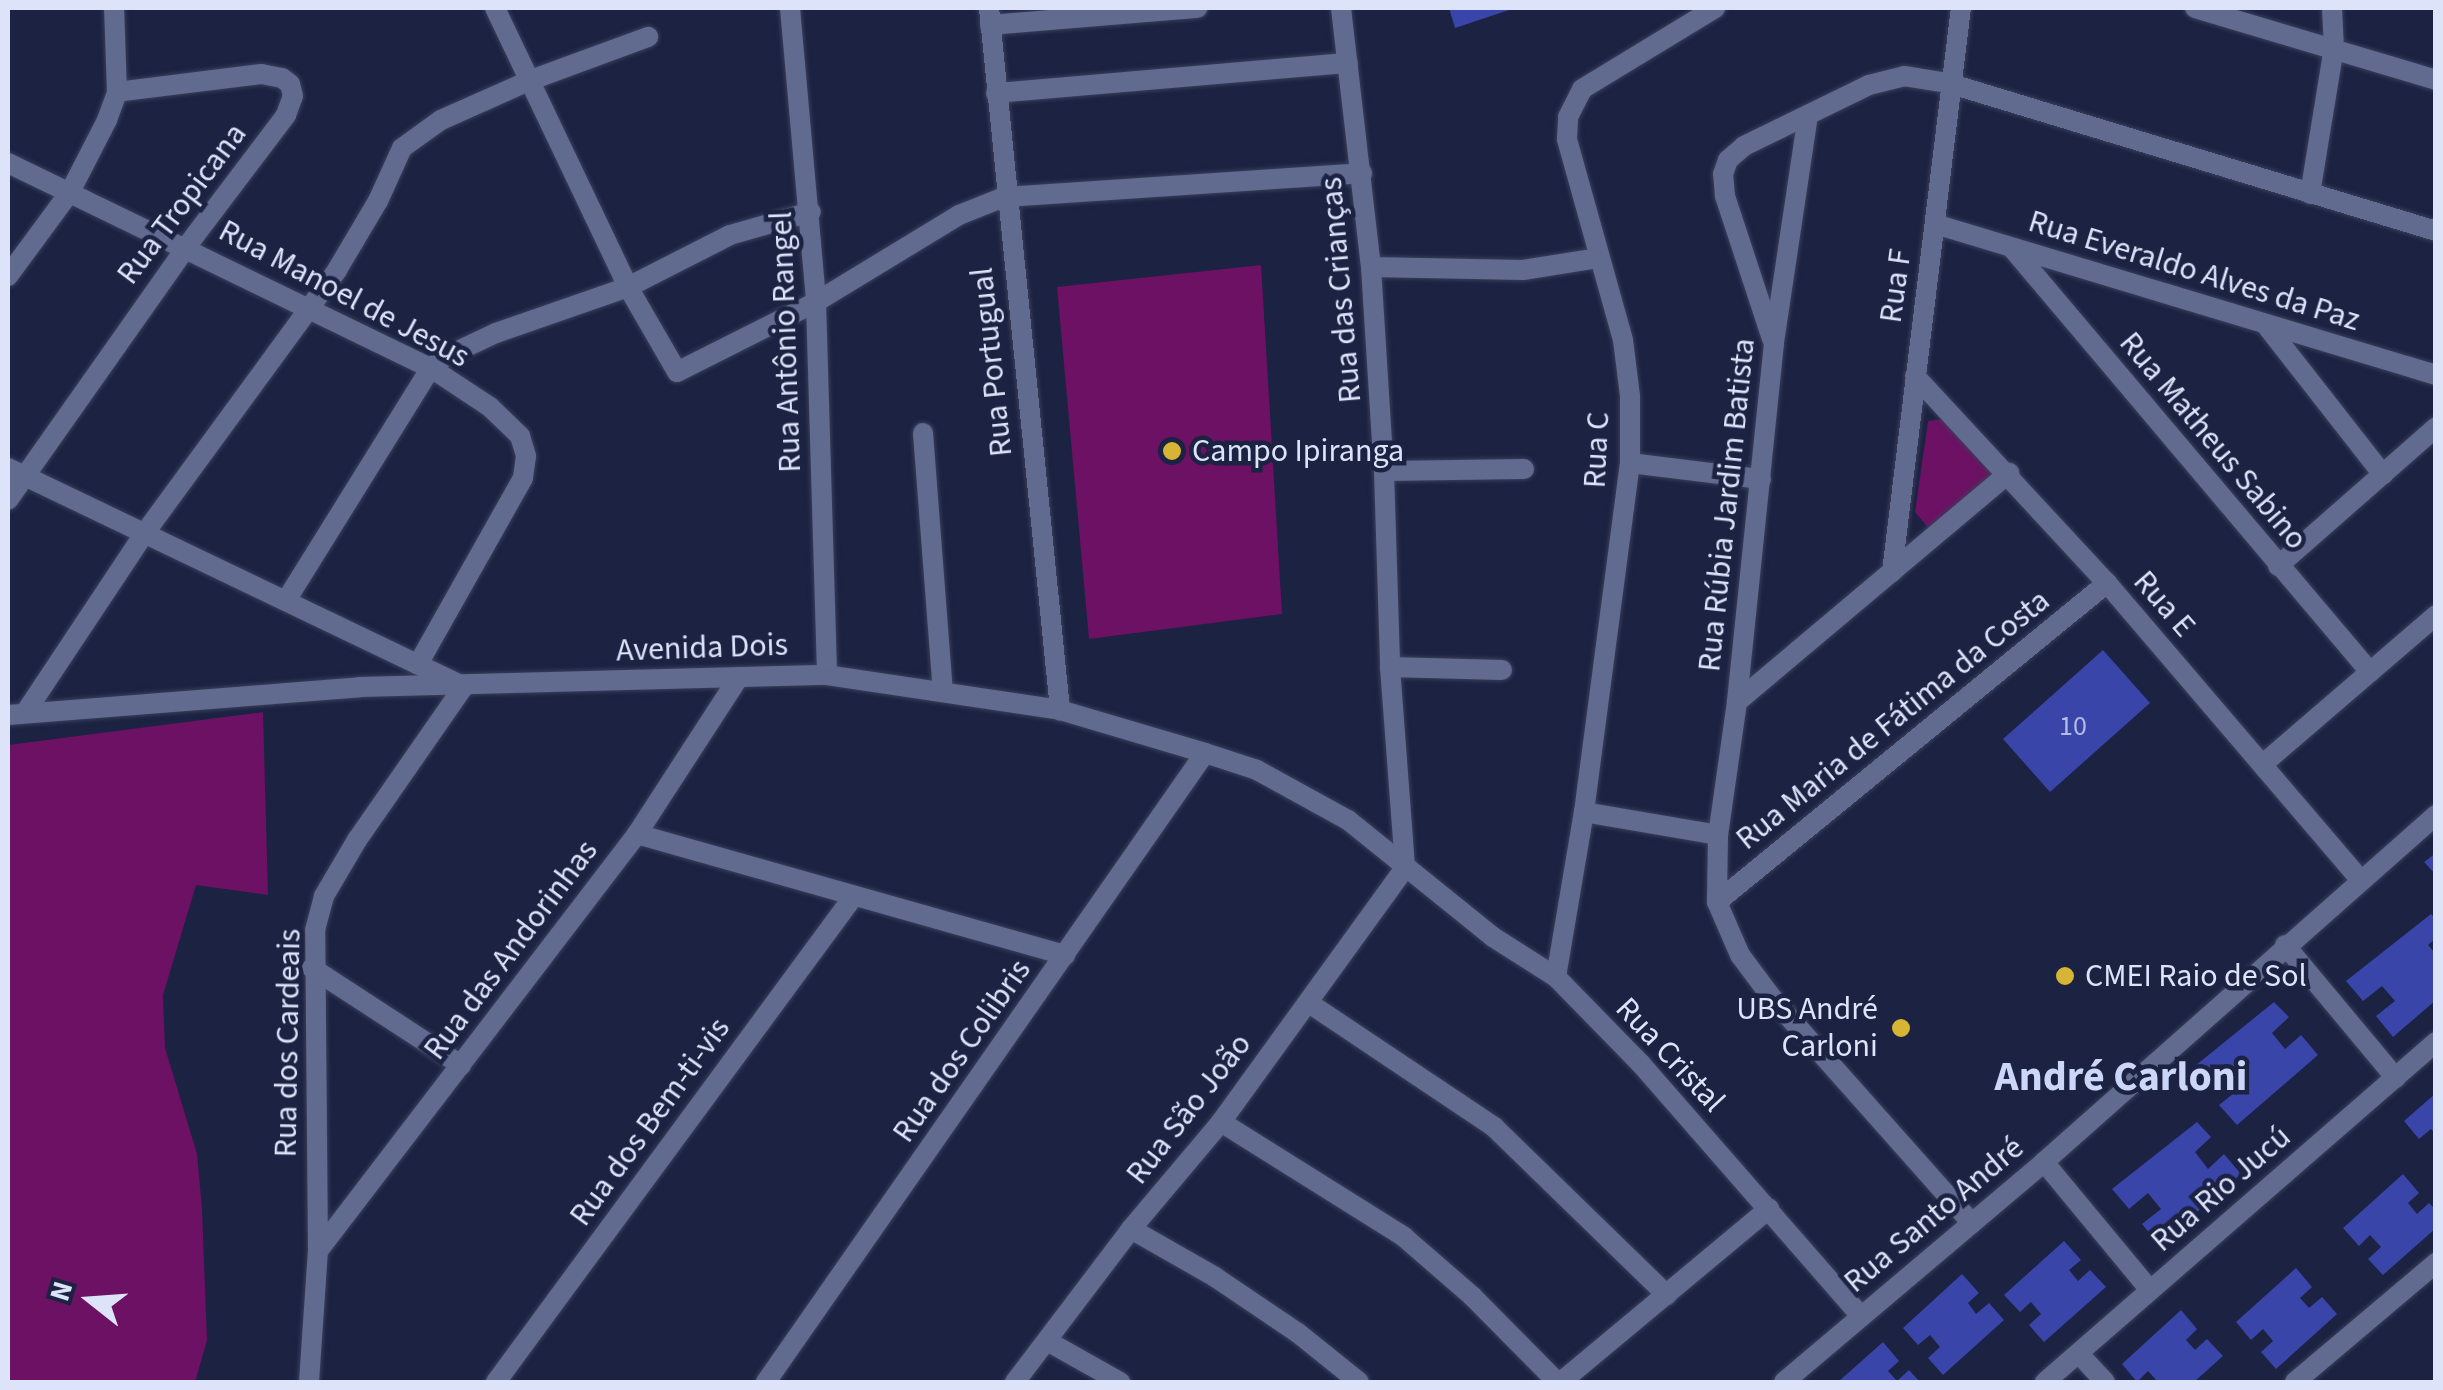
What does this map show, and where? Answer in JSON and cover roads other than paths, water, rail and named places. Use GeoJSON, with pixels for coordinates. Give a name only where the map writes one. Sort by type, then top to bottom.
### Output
{"type":"FeatureCollection","features":[{"type":"Feature","properties":{"kind":"street"},"geometry":{"type":"LineString","coordinates":[[8,276],[70,192],[118,92],[114,8]]}},
{"type":"Feature","properties":{"kind":"street"},"geometry":{"type":"LineString","coordinates":[[495,8],[628,288],[671,368],[686,372],[816,302],[912,240],[1004,197],[1362,173]]}},
{"type":"Feature","properties":{"kind":"street","name":"Rua Antônio Rangel"},"geometry":{"type":"LineString","coordinates":[[790,8],[816,302],[827,675]]}},
{"type":"Feature","properties":{"kind":"street"},"geometry":{"type":"LineString","coordinates":[[989,16],[1198,8]]}},
{"type":"Feature","properties":{"kind":"street","name":"Rua das Crianças"},"geometry":{"type":"LineString","coordinates":[[1341,8],[1371,267],[1384,471],[1390,667],[1405,868]]}},
{"type":"Feature","properties":{"kind":"street","name":"Rua C"},"geometry":{"type":"LineString","coordinates":[[1556,977],[1584,812],[1630,463],[1630,396],[1623,340],[1567,139],[1574,101],[1582,89],[1715,8]]}},
{"type":"Feature","properties":{"kind":"street","name":"Rua F"},"geometry":{"type":"LineString","coordinates":[[1892,572],[1960,8]]}},
{"type":"Feature","properties":{"kind":"street"},"geometry":{"type":"LineString","coordinates":[[2195,8],[2436,80]]}},
{"type":"Feature","properties":{"kind":"street"},"geometry":{"type":"LineString","coordinates":[[2310,194],[2334,48],[2332,8]]}},
{"type":"Feature","properties":{"kind":"street","name":"Rua Portugual"},"geometry":{"type":"LineString","coordinates":[[989,16],[1004,197],[1060,710]]}},
{"type":"Feature","properties":{"kind":"street"},"geometry":{"type":"LineString","coordinates":[[16,714],[310,307],[361,232],[402,148],[415,135],[530,80],[648,37]]}},
{"type":"Feature","properties":{"kind":"street"},"geometry":{"type":"LineString","coordinates":[[996,93],[1348,63]]}},
{"type":"Feature","properties":{"kind":"street","name":"Rua Tropicana"},"geometry":{"type":"LineString","coordinates":[[8,500],[15,472],[286,115],[293,96],[290,84],[262,74],[118,92]]}},
{"type":"Feature","properties":{"kind":"street"},"geometry":{"type":"LineString","coordinates":[[1774,342],[1724,196],[1723,174],[1728,160],[1744,146],[1869,85],[1904,76],[1948,83],[2436,231]]}},
{"type":"Feature","properties":{"kind":"street","name":"Rua Rúbia Jardim Batista"},"geometry":{"type":"LineString","coordinates":[[1718,902],[1718,835],[1762,480],[1774,342],[1808,115]]}},
{"type":"Feature","properties":{"kind":"street","name":"Rua Manoel de Jesus"},"geometry":{"type":"LineString","coordinates":[[8,163],[186,246],[430,368],[490,407],[520,436],[526,456],[523,478],[418,664]]}},
{"type":"Feature","properties":{"kind":"street"},"geometry":{"type":"LineString","coordinates":[[287,599],[430,368],[460,348],[496,332],[628,288],[730,234],[811,212]]}},
{"type":"Feature","properties":{"kind":"street","name":"Rua Everaldo Alves da Paz"},"geometry":{"type":"LineString","coordinates":[[1935,224],[2436,375]]}},
{"type":"Feature","properties":{"kind":"street","name":"Rua Matheus Sabino"},"geometry":{"type":"LineString","coordinates":[[2012,248],[2370,672]]}},
{"type":"Feature","properties":{"kind":"street"},"geometry":{"type":"LineString","coordinates":[[1371,267],[1523,270],[1599,258]]}},
{"type":"Feature","properties":{"kind":"street"},"geometry":{"type":"LineString","coordinates":[[2266,325],[2382,475]]}},
{"type":"Feature","properties":{"kind":"street","name":"Rua E"},"geometry":{"type":"LineString","coordinates":[[1915,376],[2107,583],[2360,879]]}},
{"type":"Feature","properties":{"kind":"street"},"geometry":{"type":"LineString","coordinates":[[2278,566],[2436,427]]}},
{"type":"Feature","properties":{"kind":"street"},"geometry":{"type":"LineString","coordinates":[[923,433],[943,692]]}},
{"type":"Feature","properties":{"kind":"street"},"geometry":{"type":"LineString","coordinates":[[1630,463],[1762,480]]}},
{"type":"Feature","properties":{"kind":"street"},"geometry":{"type":"LineString","coordinates":[[1384,471],[1524,469]]}},
{"type":"Feature","properties":{"kind":"street","name":"Avenida Dois"},"geometry":{"type":"LineString","coordinates":[[15,472],[464,686],[827,675],[1060,710],[1257,770],[1348,820],[1405,868]]}},
{"type":"Feature","properties":{"kind":"street"},"geometry":{"type":"LineString","coordinates":[[1736,702],[2009,473]]}},
{"type":"Feature","properties":{"kind":"street","name":"Rua Maria de Fátima da Costa"},"geometry":{"type":"LineString","coordinates":[[1718,902],[2107,583]]}},
{"type":"Feature","properties":{"kind":"street"},"geometry":{"type":"LineString","coordinates":[[2263,764],[2436,615]]}},
{"type":"Feature","properties":{"kind":"street"},"geometry":{"type":"LineString","coordinates":[[1390,667],[1502,670]]}},
{"type":"Feature","properties":{"kind":"street","name":"Rua das Andorinhas"},"geometry":{"type":"LineString","coordinates":[[318,1250],[638,834],[739,677]]}},
{"type":"Feature","properties":{"kind":"street"},"geometry":{"type":"LineString","coordinates":[[16,714],[360,687],[464,686]]}},
{"type":"Feature","properties":{"kind":"street","name":"Rua dos Cardeais"},"geometry":{"type":"LineString","coordinates":[[309,1382],[318,1250],[314,930],[324,896],[464,686]]}},
{"type":"Feature","properties":{"kind":"street","name":"Rua dos Colibris"},"geometry":{"type":"LineString","coordinates":[[766,1382],[1205,753]]}},
{"type":"Feature","properties":{"kind":"street"},"geometry":{"type":"LineString","coordinates":[[1584,812],[1718,835]]}},
{"type":"Feature","properties":{"kind":"street","name":"Rua Santo André"},"geometry":{"type":"LineString","coordinates":[[1784,1382],[2044,1162],[2285,944],[2436,815]]}},
{"type":"Feature","properties":{"kind":"street"},"geometry":{"type":"LineString","coordinates":[[638,834],[1064,956]]}},
{"type":"Feature","properties":{"kind":"street","name":"Rua Cristal"},"geometry":{"type":"LineString","coordinates":[[1405,868],[1493,937],[1556,977],[1770,1209],[1861,1316]]}},
{"type":"Feature","properties":{"kind":"street","name":"Rua São João"},"geometry":{"type":"LineString","coordinates":[[1015,1382],[1220,1122],[1405,868]]}},
{"type":"Feature","properties":{"kind":"street","name":"Rua dos Bem-ti-vis"},"geometry":{"type":"LineString","coordinates":[[496,1382],[853,897]]}},
{"type":"Feature","properties":{"kind":"street"},"geometry":{"type":"LineString","coordinates":[[1718,902],[1740,955],[1772,998],[1972,1222]]}},
{"type":"Feature","properties":{"kind":"street"},"geometry":{"type":"LineString","coordinates":[[2285,944],[2396,1078]]}},
{"type":"Feature","properties":{"kind":"street"},"geometry":{"type":"LineString","coordinates":[[312,968],[461,1065]]}},
{"type":"Feature","properties":{"kind":"street"},"geometry":{"type":"LineString","coordinates":[[1309,1003],[1494,1127],[1667,1295]]}},
{"type":"Feature","properties":{"kind":"street","name":"Rua Rio Jucú"},"geometry":{"type":"LineString","coordinates":[[2045,1382],[2436,1042]]}},
{"type":"Feature","properties":{"kind":"street"},"geometry":{"type":"LineString","coordinates":[[1220,1122],[1404,1236],[1559,1382],[1770,1209]]}},
{"type":"Feature","properties":{"kind":"street"},"geometry":{"type":"LineString","coordinates":[[2044,1162],[2150,1290]]}},
{"type":"Feature","properties":{"kind":"street"},"geometry":{"type":"LineString","coordinates":[[1132,1229],[1248,1299],[1359,1382]]}},
{"type":"Feature","properties":{"kind":"street"},"geometry":{"type":"LineString","coordinates":[[2295,1382],[2436,1263]]}},
{"type":"Feature","properties":{"kind":"street"},"geometry":{"type":"LineString","coordinates":[[1047,1341],[1120,1382]]}},
{"type":"Feature","properties":{"kind":"street"},"geometry":{"type":"LineString","coordinates":[[2079,1354],[2105,1382]]}},
{"type":"Feature","properties":{"kind":"place","name":"Campo Ipiranga"},"geometry":{"type":"Point","coordinates":[1172,451]}},
{"type":"Feature","properties":{"kind":"place","name":"CMEI Raio de Sol"},"geometry":{"type":"Point","coordinates":[2065,976]}},
{"type":"Feature","properties":{"kind":"place","name":"UBS André Carloni"},"geometry":{"type":"Point","coordinates":[1901,1028]}},
{"type":"Feature","properties":{"kind":"district","name":"André Carloni"},"geometry":{"type":"Point","coordinates":[2121,1077]}}]}
